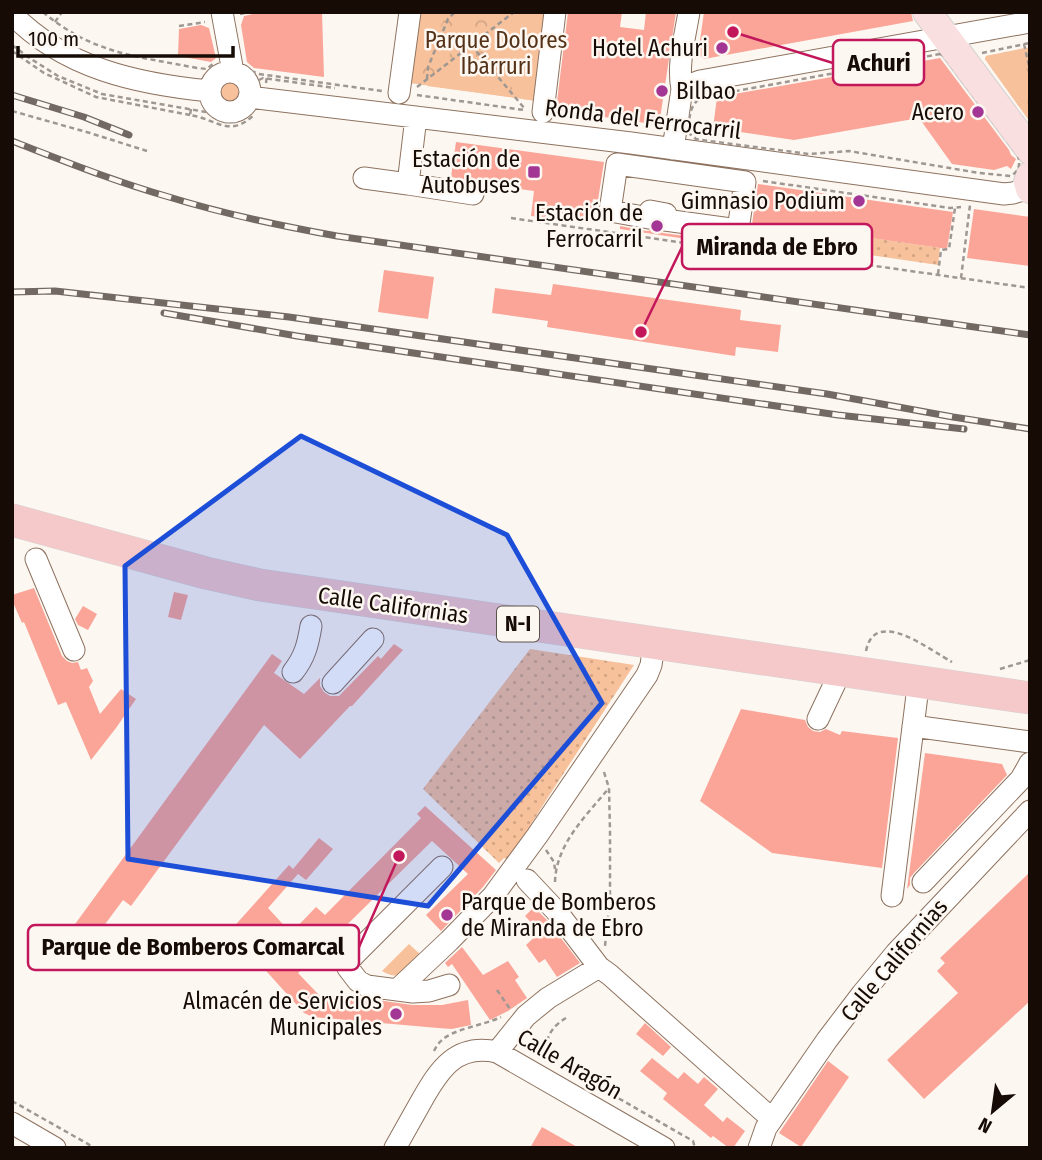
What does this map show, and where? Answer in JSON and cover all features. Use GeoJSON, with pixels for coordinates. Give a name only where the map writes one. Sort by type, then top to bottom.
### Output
{"type":"FeatureCollection","features":[{"type":"Feature","properties":{"kind":"highway","name":"Calle Californias"},"geometry":{"type":"LineString","coordinates":[[12,520],[260,586],[653,650]]}},
{"type":"Feature","properties":{"kind":"highway","name":"Calle Californias"},"geometry":{"type":"LineString","coordinates":[[12,533],[258,597],[849,679],[1030,698]]}},
{"type":"Feature","properties":{"kind":"highway","name":"Calle Californias"},"geometry":{"type":"LineString","coordinates":[[849,679],[917,695],[1030,710]]}},
{"type":"Feature","properties":{"kind":"main road"},"geometry":{"type":"LineString","coordinates":[[926,12],[1026,160],[1029,188]]}},
{"type":"Feature","properties":{"kind":"street"},"geometry":{"type":"LineString","coordinates":[[399,93],[410,12]]}},
{"type":"Feature","properties":{"kind":"street"},"geometry":{"type":"LineString","coordinates":[[534,111],[555,12]]}},
{"type":"Feature","properties":{"kind":"street"},"geometry":{"type":"LineString","coordinates":[[673,149],[689,12]]}},
{"type":"Feature","properties":{"kind":"street","name":"Ronda del Ferrocarril"},"geometry":{"type":"LineString","coordinates":[[12,14],[60,52],[87,65],[118,75],[202,90],[215,105],[226,111],[242,108],[249,97],[673,149],[1004,194],[1029,188]]}},
{"type":"Feature","properties":{"kind":"street"},"geometry":{"type":"LineString","coordinates":[[215,18],[233,72]]}},
{"type":"Feature","properties":{"kind":"street"},"geometry":{"type":"LineString","coordinates":[[682,89],[700,81],[1030,22]]}},
{"type":"Feature","properties":{"kind":"street"},"geometry":{"type":"LineString","coordinates":[[202,90],[210,86],[216,76],[233,72],[241,75],[247,82],[249,97]]}},
{"type":"Feature","properties":{"kind":"street"},"geometry":{"type":"LineString","coordinates":[[408,184],[416,117]]}},
{"type":"Feature","properties":{"kind":"street"},"geometry":{"type":"LineString","coordinates":[[617,164],[746,182],[737,238],[665,220],[666,214],[650,211],[649,218],[610,211],[617,164]]}},
{"type":"Feature","properties":{"kind":"street"},"geometry":{"type":"LineString","coordinates":[[364,178],[473,194]]}},
{"type":"Feature","properties":{"kind":"street"},"geometry":{"type":"LineString","coordinates":[[36,559],[74,650]]}},
{"type":"Feature","properties":{"kind":"street"},"geometry":{"type":"LineString","coordinates":[[293,672],[307,650],[311,626]]}},
{"type":"Feature","properties":{"kind":"street"},"geometry":{"type":"LineString","coordinates":[[333,682],[373,639]]}},
{"type":"Feature","properties":{"kind":"street"},"geometry":{"type":"LineString","coordinates":[[397,990],[493,896],[519,877],[534,840],[647,676],[653,650]]}},
{"type":"Feature","properties":{"kind":"street"},"geometry":{"type":"LineString","coordinates":[[818,719],[849,679]]}},
{"type":"Feature","properties":{"kind":"street"},"geometry":{"type":"LineString","coordinates":[[892,896],[917,695]]}},
{"type":"Feature","properties":{"kind":"street"},"geometry":{"type":"LineString","coordinates":[[913,726],[1030,742]]}},
{"type":"Feature","properties":{"kind":"street"},"geometry":{"type":"LineString","coordinates":[[923,882],[1021,779],[1030,763]]}},
{"type":"Feature","properties":{"kind":"street","name":"Calle Californias"},"geometry":{"type":"LineString","coordinates":[[759,1148],[766,1128],[827,1040],[896,953],[1030,811]]}},
{"type":"Feature","properties":{"kind":"street"},"geometry":{"type":"LineString","coordinates":[[442,867],[349,961],[348,968],[358,981],[367,986],[413,992],[449,985]]}},
{"type":"Feature","properties":{"kind":"street"},"geometry":{"type":"LineString","coordinates":[[519,877],[558,914],[598,965],[772,1119]]}},
{"type":"Feature","properties":{"kind":"street"},"geometry":{"type":"LineString","coordinates":[[497,1052],[526,1016],[598,965]]}},
{"type":"Feature","properties":{"kind":"street","name":"Calle Aragón"},"geometry":{"type":"LineString","coordinates":[[395,1148],[434,1079],[446,1064],[466,1053],[479,1051],[497,1052],[664,1148]]}},
{"type":"Feature","properties":{"kind":"street"},"geometry":{"type":"LineString","coordinates":[[12,1123],[55,1148]]}},
{"type":"Feature","properties":{"kind":"path"},"geometry":{"type":"LineString","coordinates":[[43,12],[92,44],[116,52],[197,68],[202,90],[190,115]]}},
{"type":"Feature","properties":{"kind":"path"},"geometry":{"type":"LineString","coordinates":[[55,22],[62,12]]}},
{"type":"Feature","properties":{"kind":"path"},"geometry":{"type":"LineString","coordinates":[[427,79],[428,67],[448,19],[454,12]]}},
{"type":"Feature","properties":{"kind":"path"},"geometry":{"type":"LineString","coordinates":[[419,85],[514,12]]}},
{"type":"Feature","properties":{"kind":"path"},"geometry":{"type":"LineString","coordinates":[[179,26],[215,18]]}},
{"type":"Feature","properties":{"kind":"path"},"geometry":{"type":"LineString","coordinates":[[978,55],[1030,43]]}},
{"type":"Feature","properties":{"kind":"path"},"geometry":{"type":"LineString","coordinates":[[1024,44],[1030,70]]}},
{"type":"Feature","properties":{"kind":"path"},"geometry":{"type":"LineString","coordinates":[[471,45],[534,111],[577,117]]}},
{"type":"Feature","properties":{"kind":"path"},"geometry":{"type":"LineString","coordinates":[[12,51],[44,73],[96,97],[204,117],[221,126],[231,127],[242,124],[254,114],[262,115]]}},
{"type":"Feature","properties":{"kind":"path"},"geometry":{"type":"LineString","coordinates":[[940,54],[1026,160],[1017,172],[1004,176],[849,151],[809,154],[746,146],[696,139],[690,134],[690,114],[696,100],[703,97],[940,54]]}},
{"type":"Feature","properties":{"kind":"path"},"geometry":{"type":"LineString","coordinates":[[12,111],[147,151]]}},
{"type":"Feature","properties":{"kind":"path"},"geometry":{"type":"LineString","coordinates":[[759,181],[955,208],[970,203],[961,278]]}},
{"type":"Feature","properties":{"kind":"path"},"geometry":{"type":"LineString","coordinates":[[937,275],[941,250],[948,249],[955,208]]}},
{"type":"Feature","properties":{"kind":"path"},"geometry":{"type":"LineString","coordinates":[[511,218],[692,244],[698,241]]}},
{"type":"Feature","properties":{"kind":"path"},"geometry":{"type":"LineString","coordinates":[[737,238],[937,275],[1030,288]]}},
{"type":"Feature","properties":{"kind":"path"},"geometry":{"type":"LineString","coordinates":[[849,679],[868,640],[874,634],[892,631],[911,638],[959,665]]}},
{"type":"Feature","properties":{"kind":"path"},"geometry":{"type":"LineString","coordinates":[[994,669],[1004,669],[1030,660]]}},
{"type":"Feature","properties":{"kind":"path"},"geometry":{"type":"LineString","coordinates":[[597,747],[609,788],[610,897],[604,951],[598,965]]}},
{"type":"Feature","properties":{"kind":"path"},"geometry":{"type":"LineString","coordinates":[[555,872],[560,852],[568,839],[609,788]]}},
{"type":"Feature","properties":{"kind":"path"},"geometry":{"type":"LineString","coordinates":[[534,840],[548,852],[554,862],[558,914]]}},
{"type":"Feature","properties":{"kind":"path"},"geometry":{"type":"LineString","coordinates":[[497,990],[512,1012]]}},
{"type":"Feature","properties":{"kind":"path"},"geometry":{"type":"LineString","coordinates":[[566,1018],[554,1027],[547,1042],[546,1049],[550,1058],[557,1065],[693,1141],[695,1148]]}},
{"type":"Feature","properties":{"kind":"path"},"geometry":{"type":"LineString","coordinates":[[12,1101],[95,1148]]}},
{"type":"Feature","properties":{"kind":"highlighted area"},"geometry":{"type":"Polygon","coordinates":[[[301,436],[507,535],[602,703],[428,906],[128,859],[125,566],[301,436]]]}},
{"type":"Feature","properties":{"kind":"green space","name":"Parque Dolores Ibárruri"},"geometry":{"type":"Polygon","coordinates":[[[419,12],[546,12],[537,101],[410,83],[419,12]]]}},
{"type":"Feature","properties":{"kind":"green space"},"geometry":{"type":"Polygon","coordinates":[[[419,12],[448,12],[418,78],[410,83],[419,12]]]}},
{"type":"Feature","properties":{"kind":"green space"},"geometry":{"type":"Polygon","coordinates":[[[524,12],[546,12],[537,101],[522,99],[504,79],[506,75],[500,67],[495,67],[479,47],[524,12]]]}},
{"type":"Feature","properties":{"kind":"green space"},"geometry":{"type":"Polygon","coordinates":[[[454,21],[467,41],[432,68],[454,21]]]}},
{"type":"Feature","properties":{"kind":"green space"},"geometry":{"type":"Polygon","coordinates":[[[1030,47],[1030,122],[985,59],[986,56],[1030,47]]]}},
{"type":"Feature","properties":{"kind":"green space"},"geometry":{"type":"Polygon","coordinates":[[[1018,50],[1019,54],[1023,55],[1030,92],[1027,103],[1018,105],[985,59],[986,56],[1018,50]]]}},
{"type":"Feature","properties":{"kind":"green space"},"geometry":{"type":"Polygon","coordinates":[[[472,51],[489,72],[488,76],[495,84],[499,83],[510,97],[427,86],[472,51]]]}},
{"type":"Feature","properties":{"kind":"green space"},"geometry":{"type":"Polygon","coordinates":[[[229,82],[236,85],[239,92],[236,99],[229,102],[222,99],[219,92],[222,85],[229,82]]]}},
{"type":"Feature","properties":{"kind":"green space"},"geometry":{"type":"Polygon","coordinates":[[[832,232],[940,248],[938,265],[829,249],[832,232]]]}},
{"type":"Feature","properties":{"kind":"green space"},"geometry":{"type":"Polygon","coordinates":[[[530,649],[634,665],[509,860],[504,858],[499,863],[423,789],[530,649]]]}},
{"type":"Feature","properties":{"kind":"green space"},"geometry":{"type":"Polygon","coordinates":[[[409,944],[421,955],[408,969],[399,975],[382,971],[409,944]]]}},
{"type":"Feature","properties":{"kind":"building"},"geometry":{"type":"Polygon","coordinates":[[[261,12],[322,12],[324,77],[254,68],[247,62],[241,25],[244,16],[261,12]]]}},
{"type":"Feature","properties":{"kind":"building"},"geometry":{"type":"Polygon","coordinates":[[[568,12],[622,12],[620,27],[644,30],[646,12],[676,12],[660,119],[652,124],[556,110],[568,12]]]}},
{"type":"Feature","properties":{"kind":"building"},"geometry":{"type":"Polygon","coordinates":[[[704,12],[911,12],[913,21],[704,59],[698,54],[704,12]]]}},
{"type":"Feature","properties":{"kind":"building"},"geometry":{"type":"Polygon","coordinates":[[[201,25],[209,28],[216,58],[211,62],[178,56],[179,29],[201,25]]]}},
{"type":"Feature","properties":{"kind":"building"},"geometry":{"type":"Polygon","coordinates":[[[940,58],[1016,159],[1011,169],[1007,166],[994,170],[952,164],[919,118],[794,140],[713,128],[717,97],[940,58]]]}},
{"type":"Feature","properties":{"kind":"building","name":"Estación de Autobuses"},"geometry":{"type":"Polygon","coordinates":[[[456,142],[604,162],[598,200],[593,199],[590,223],[531,216],[534,191],[451,177],[456,142]]]}},
{"type":"Feature","properties":{"kind":"building"},"geometry":{"type":"Polygon","coordinates":[[[758,184],[953,212],[947,249],[789,226],[787,229],[752,224],[758,184]]]}},
{"type":"Feature","properties":{"kind":"building"},"geometry":{"type":"Polygon","coordinates":[[[974,209],[1030,217],[1030,266],[967,258],[974,209]]]}},
{"type":"Feature","properties":{"kind":"building"},"geometry":{"type":"Polygon","coordinates":[[[620,226],[647,231],[656,229],[663,233],[693,237],[693,240],[620,229],[620,226]]]}},
{"type":"Feature","properties":{"kind":"building"},"geometry":{"type":"Polygon","coordinates":[[[384,270],[434,277],[428,319],[378,312],[384,270]]]}},
{"type":"Feature","properties":{"kind":"building"},"geometry":{"type":"Polygon","coordinates":[[[553,284],[741,310],[740,320],[781,325],[778,352],[736,347],[735,356],[547,327],[548,321],[492,313],[495,288],[551,295],[553,284]]]}},
{"type":"Feature","properties":{"kind":"building"},"geometry":{"type":"Polygon","coordinates":[[[34,588],[62,656],[72,663],[78,662],[81,670],[87,668],[93,681],[89,687],[100,714],[121,689],[136,699],[91,760],[66,702],[58,705],[24,622],[22,623],[12,600],[12,595],[34,588]]]}},
{"type":"Feature","properties":{"kind":"building"},"geometry":{"type":"Polygon","coordinates":[[[174,592],[188,595],[181,620],[168,617],[174,592]]]}},
{"type":"Feature","properties":{"kind":"building"},"geometry":{"type":"Polygon","coordinates":[[[83,606],[97,614],[88,630],[78,625],[75,619],[83,606]]]}},
{"type":"Feature","properties":{"kind":"building"},"geometry":{"type":"Polygon","coordinates":[[[394,644],[403,650],[300,759],[264,725],[131,906],[123,900],[89,946],[70,931],[272,654],[282,661],[274,673],[304,694],[320,678],[320,686],[324,692],[330,696],[339,696],[378,656],[381,659],[394,644]]]}},
{"type":"Feature","properties":{"kind":"building"},"geometry":{"type":"Polygon","coordinates":[[[741,709],[805,720],[813,731],[826,729],[840,735],[842,731],[898,738],[882,868],[772,853],[700,801],[741,709]]]}},
{"type":"Feature","properties":{"kind":"building"},"geometry":{"type":"Polygon","coordinates":[[[925,753],[1002,764],[1007,775],[914,873],[907,889],[925,753]]]}},
{"type":"Feature","properties":{"kind":"building"},"geometry":{"type":"Polygon","coordinates":[[[425,806],[496,870],[441,931],[426,915],[468,874],[432,841],[298,973],[319,995],[412,1005],[442,1005],[468,1000],[471,1025],[452,1029],[438,1028],[313,1017],[304,1013],[230,931],[289,865],[293,869],[319,838],[333,849],[306,880],[298,874],[268,908],[291,933],[316,907],[325,915],[421,818],[417,814],[425,806]]]}},
{"type":"Feature","properties":{"kind":"building"},"geometry":{"type":"Polygon","coordinates":[[[1030,872],[1030,1001],[924,1099],[887,1060],[958,993],[937,971],[945,963],[940,958],[1030,872]]]}},
{"type":"Feature","properties":{"kind":"building"},"geometry":{"type":"Polygon","coordinates":[[[534,907],[580,963],[557,977],[545,959],[539,963],[526,945],[540,932],[525,916],[534,907]]]}},
{"type":"Feature","properties":{"kind":"building"},"geometry":{"type":"Polygon","coordinates":[[[462,947],[483,975],[508,961],[519,977],[515,980],[527,998],[490,1020],[452,964],[448,967],[445,963],[462,947]]]}},
{"type":"Feature","properties":{"kind":"building"},"geometry":{"type":"Polygon","coordinates":[[[645,1023],[671,1047],[663,1056],[636,1034],[645,1023]]]}},
{"type":"Feature","properties":{"kind":"building"},"geometry":{"type":"Polygon","coordinates":[[[652,1058],[678,1079],[684,1072],[698,1084],[704,1077],[718,1089],[704,1105],[723,1122],[727,1117],[745,1131],[733,1148],[713,1136],[711,1138],[663,1099],[667,1093],[640,1071],[652,1058]]]}},
{"type":"Feature","properties":{"kind":"building"},"geometry":{"type":"Polygon","coordinates":[[[828,1061],[849,1077],[801,1147],[779,1133],[828,1061]]]}},
{"type":"Feature","properties":{"kind":"building"},"geometry":{"type":"Polygon","coordinates":[[[542,1127],[579,1148],[530,1148],[542,1127]]]}},
{"type":"Feature","properties":{"kind":"railway"},"geometry":{"type":"LineString","coordinates":[[12,95],[84,117],[129,135]]}},
{"type":"Feature","properties":{"kind":"railway"},"geometry":{"type":"LineString","coordinates":[[12,141],[149,191],[274,224],[337,236],[1030,335]]}},
{"type":"Feature","properties":{"kind":"railway"},"geometry":{"type":"LineString","coordinates":[[12,292],[55,291],[289,317],[827,394],[1030,429]]}},
{"type":"Feature","properties":{"kind":"railway"},"geometry":{"type":"LineString","coordinates":[[164,313],[297,336],[838,415],[964,429]]}},
{"type":"Feature","properties":{"kind":"place","name":"Achuri"},"geometry":{"type":"Point","coordinates":[733,32]}},
{"type":"Feature","properties":{"kind":"place","name":"Hotel Achuri"},"geometry":{"type":"Point","coordinates":[722,48]}},
{"type":"Feature","properties":{"kind":"place","name":"Bilbao"},"geometry":{"type":"Point","coordinates":[662,91]}},
{"type":"Feature","properties":{"kind":"place","name":"Acero"},"geometry":{"type":"Point","coordinates":[978,112]}},
{"type":"Feature","properties":{"kind":"place","name":"Estación de Autobuses"},"geometry":{"type":"Point","coordinates":[534,172]}},
{"type":"Feature","properties":{"kind":"place","name":"Gimnasio Podium"},"geometry":{"type":"Point","coordinates":[859,201]}},
{"type":"Feature","properties":{"kind":"place","name":"Estación de Ferrocarril"},"geometry":{"type":"Point","coordinates":[657,226]}},
{"type":"Feature","properties":{"kind":"place","name":"Miranda de Ebro"},"geometry":{"type":"Point","coordinates":[641,332]}},
{"type":"Feature","properties":{"kind":"place","name":"Parque de Bomberos Comarcal"},"geometry":{"type":"Point","coordinates":[399,856]}},
{"type":"Feature","properties":{"kind":"place","name":"Parque de Bomberos de Miranda de Ebro"},"geometry":{"type":"Point","coordinates":[447,915]}},
{"type":"Feature","properties":{"kind":"place","name":"Almacén de Servicios Municipales"},"geometry":{"type":"Point","coordinates":[396,1014]}}]}
